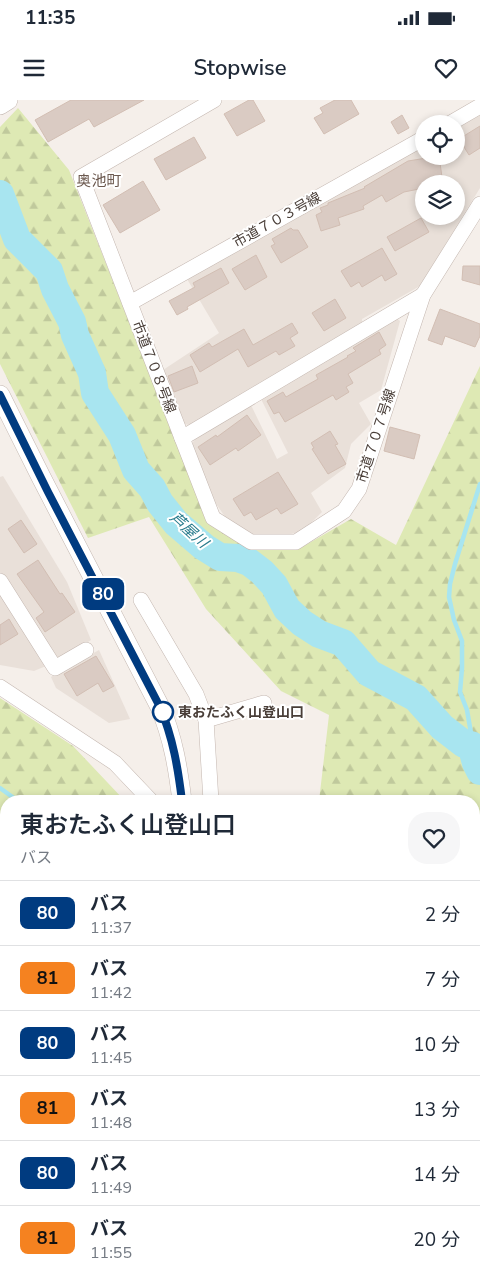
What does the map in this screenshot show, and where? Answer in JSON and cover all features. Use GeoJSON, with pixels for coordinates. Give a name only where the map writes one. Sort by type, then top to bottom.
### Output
{"type":"FeatureCollection","features":[{"type":"Feature","properties":{"kind":"street"},"geometry":{"type":"LineString","coordinates":[[0,105],[8,100]]}},
{"type":"Feature","properties":{"kind":"street","name":"市道７０８号線"},"geometry":{"type":"LineString","coordinates":[[182,438],[81,177],[214,100]]}},
{"type":"Feature","properties":{"kind":"street"},"geometry":{"type":"LineString","coordinates":[[464,115],[480,106]]}},
{"type":"Feature","properties":{"kind":"street","name":"市道７０３号線"},"geometry":{"type":"LineString","coordinates":[[130,303],[415,143]]}},
{"type":"Feature","properties":{"kind":"street","name":"市道７０７号線"},"geometry":{"type":"LineString","coordinates":[[182,438],[213,518],[250,542],[296,542],[344,511],[359,489],[422,295],[480,204]]}},
{"type":"Feature","properties":{"kind":"street"},"geometry":{"type":"LineString","coordinates":[[182,438],[422,295]]}},
{"type":"Feature","properties":{"kind":"street"},"geometry":{"type":"LineString","coordinates":[[0,395],[49,494],[160,707],[173,741],[181,795]]}},
{"type":"Feature","properties":{"kind":"street"},"geometry":{"type":"LineString","coordinates":[[0,581],[55,668],[86,650]]}},
{"type":"Feature","properties":{"kind":"street"},"geometry":{"type":"LineString","coordinates":[[141,600],[196,694],[206,720],[211,795]]}},
{"type":"Feature","properties":{"kind":"street"},"geometry":{"type":"LineString","coordinates":[[0,686],[115,763],[144,795]]}},
{"type":"Feature","properties":{"kind":"street"},"geometry":{"type":"LineString","coordinates":[[206,720],[264,703]]}},
{"type":"Feature","properties":{"kind":"shaded area"},"geometry":{"type":"Polygon","coordinates":[[[480,112],[480,188],[465,212],[465,175],[415,175],[415,225],[457,225],[420,286],[362,319],[362,322],[190,425],[184,424],[163,370],[219,333],[187,279],[415,149],[415,165],[465,165],[465,121],[480,112]]]}},
{"type":"Feature","properties":{"kind":"shaded area"},"geometry":{"type":"Polygon","coordinates":[[[396,318],[400,321],[381,390],[359,403],[371,424],[351,444],[345,468],[311,493],[322,512],[303,531],[283,536],[264,536],[247,533],[228,521],[212,498],[193,448],[193,442],[197,437],[251,405],[277,459],[288,453],[260,397],[396,318]]]}},
{"type":"Feature","properties":{"kind":"shaded area"},"geometry":{"type":"Polygon","coordinates":[[[3,476],[67,582],[91,640],[57,661],[0,574],[0,477],[3,476]]]}},
{"type":"Feature","properties":{"kind":"shaded area"},"geometry":{"type":"Polygon","coordinates":[[[0,593],[46,666],[34,671],[0,665],[0,593]]]}},
{"type":"Feature","properties":{"kind":"shaded area"},"geometry":{"type":"Polygon","coordinates":[[[99,650],[130,719],[109,723],[56,688],[51,677],[99,650]]]}},
{"type":"Feature","properties":{"kind":"green space"},"geometry":{"type":"Polygon","coordinates":[[[18,108],[69,170],[209,524],[251,549],[297,550],[351,519],[396,545],[480,366],[480,795],[320,795],[329,715],[281,691],[206,609],[149,517],[88,538],[0,364],[0,127],[18,108]]]}},
{"type":"Feature","properties":{"kind":"green space"},"geometry":{"type":"Polygon","coordinates":[[[0,698],[73,746],[119,795],[0,795],[0,698]]]}},
{"type":"Feature","properties":{"kind":"building"},"geometry":{"type":"Polygon","coordinates":[[[71,100],[144,100],[94,127],[89,119],[48,142],[35,120],[71,100]]]}},
{"type":"Feature","properties":{"kind":"building"},"geometry":{"type":"Polygon","coordinates":[[[249,100],[253,100],[265,121],[237,136],[224,114],[249,100]]]}},
{"type":"Feature","properties":{"kind":"building"},"geometry":{"type":"Polygon","coordinates":[[[335,100],[351,100],[359,114],[324,134],[314,118],[323,113],[320,108],[335,100]]]}},
{"type":"Feature","properties":{"kind":"building"},"geometry":{"type":"Polygon","coordinates":[[[402,115],[409,128],[398,134],[391,122],[402,115]]]}},
{"type":"Feature","properties":{"kind":"building"},"geometry":{"type":"Polygon","coordinates":[[[480,126],[480,148],[469,155],[465,149],[465,135],[480,126]]]}},
{"type":"Feature","properties":{"kind":"building"},"geometry":{"type":"Polygon","coordinates":[[[194,137],[206,158],[166,180],[154,159],[194,137]]]}},
{"type":"Feature","properties":{"kind":"building"},"geometry":{"type":"Polygon","coordinates":[[[415,160],[415,165],[440,165],[442,175],[415,175],[415,190],[404,192],[386,202],[382,195],[363,206],[364,209],[338,218],[340,225],[321,231],[316,215],[322,212],[320,208],[365,188],[408,161],[415,160]]]}},
{"type":"Feature","properties":{"kind":"building"},"geometry":{"type":"Polygon","coordinates":[[[143,181],[160,210],[120,233],[103,205],[143,181]]]}},
{"type":"Feature","properties":{"kind":"building"},"geometry":{"type":"Polygon","coordinates":[[[415,221],[415,225],[425,225],[429,232],[395,251],[387,237],[415,221]]]}},
{"type":"Feature","properties":{"kind":"building"},"geometry":{"type":"Polygon","coordinates":[[[291,228],[298,230],[308,247],[281,263],[271,246],[275,244],[272,239],[291,228]]]}},
{"type":"Feature","properties":{"kind":"building"},"geometry":{"type":"Polygon","coordinates":[[[382,248],[397,274],[385,281],[382,275],[362,287],[359,282],[351,287],[341,271],[382,248]]]}},
{"type":"Feature","properties":{"kind":"building"},"geometry":{"type":"Polygon","coordinates":[[[256,255],[267,277],[245,290],[232,269],[256,255]]]}},
{"type":"Feature","properties":{"kind":"building"},"geometry":{"type":"Polygon","coordinates":[[[463,266],[480,266],[480,285],[462,280],[463,266]]]}},
{"type":"Feature","properties":{"kind":"building"},"geometry":{"type":"Polygon","coordinates":[[[221,268],[229,283],[187,307],[188,309],[177,315],[169,301],[195,287],[193,283],[221,268]]]}},
{"type":"Feature","properties":{"kind":"building"},"geometry":{"type":"Polygon","coordinates":[[[335,299],[346,318],[324,331],[312,313],[335,299]]]}},
{"type":"Feature","properties":{"kind":"building"},"geometry":{"type":"Polygon","coordinates":[[[440,309],[480,324],[480,336],[475,347],[445,336],[442,345],[428,340],[440,309]]]}},
{"type":"Feature","properties":{"kind":"building"},"geometry":{"type":"Polygon","coordinates":[[[292,323],[298,333],[290,338],[295,346],[279,355],[276,351],[248,367],[238,349],[200,372],[190,355],[209,343],[212,347],[244,329],[253,345],[292,323]]]}},
{"type":"Feature","properties":{"kind":"building"},"geometry":{"type":"Polygon","coordinates":[[[379,332],[386,345],[379,350],[381,354],[348,374],[353,383],[346,387],[349,392],[336,400],[333,395],[285,422],[279,412],[274,414],[267,401],[283,392],[286,397],[318,379],[316,375],[348,357],[356,351],[353,348],[379,332]]]}},
{"type":"Feature","properties":{"kind":"building"},"geometry":{"type":"Polygon","coordinates":[[[192,366],[198,383],[174,392],[168,376],[192,366]]]}},
{"type":"Feature","properties":{"kind":"building"},"geometry":{"type":"Polygon","coordinates":[[[247,415],[261,435],[238,451],[236,448],[210,465],[198,447],[216,435],[217,437],[247,415]]]}},
{"type":"Feature","properties":{"kind":"building"},"geometry":{"type":"Polygon","coordinates":[[[390,427],[420,435],[414,459],[384,451],[390,427]]]}},
{"type":"Feature","properties":{"kind":"building"},"geometry":{"type":"Polygon","coordinates":[[[330,431],[338,444],[335,445],[346,464],[328,474],[312,449],[314,448],[311,443],[330,431]]]}},
{"type":"Feature","properties":{"kind":"building"},"geometry":{"type":"Polygon","coordinates":[[[278,472],[298,504],[281,514],[277,508],[256,520],[251,512],[244,516],[233,499],[278,472]]]}},
{"type":"Feature","properties":{"kind":"building"},"geometry":{"type":"Polygon","coordinates":[[[21,520],[37,544],[24,553],[8,529],[21,520]]]}},
{"type":"Feature","properties":{"kind":"building"},"geometry":{"type":"Polygon","coordinates":[[[38,560],[60,594],[62,593],[75,612],[45,632],[36,618],[44,612],[17,574],[38,560]]]}},
{"type":"Feature","properties":{"kind":"building"},"geometry":{"type":"Polygon","coordinates":[[[9,619],[18,634],[0,645],[0,625],[9,619]]]}},
{"type":"Feature","properties":{"kind":"building"},"geometry":{"type":"Polygon","coordinates":[[[96,656],[114,686],[103,692],[98,683],[77,696],[64,674],[96,656]]]}},
{"type":"Feature","properties":{"kind":"waterway","name":"芦屋川"},"geometry":{"type":"LineString","coordinates":[[0,194],[17,239],[49,271],[92,373],[95,393],[122,435],[136,470],[152,488],[160,503],[176,523],[204,547],[220,557],[238,558],[249,562],[262,572],[274,585],[287,609],[302,623],[319,634],[343,643],[369,673],[416,698],[442,727],[464,744],[471,745],[480,771]]}},
{"type":"Feature","properties":{"kind":"waterway"},"geometry":{"type":"LineString","coordinates":[[471,745],[472,739],[467,710],[460,692],[462,641],[454,620],[449,597],[455,564],[480,484]]}},
{"type":"Feature","properties":{"kind":"waterway"},"geometry":{"type":"LineString","coordinates":[[0,788],[10,795]]}},
{"type":"Feature","properties":{"kind":"bus line","name":"80"},"geometry":{"type":"LineString","coordinates":[[0,395],[48,492],[105,598],[160,707],[173,741],[181,795]]}},
{"type":"Feature","properties":{"kind":"place","name":"東おたふく山登山口"},"geometry":{"type":"Point","coordinates":[163,712]}},
{"type":"Feature","properties":{"kind":"district","name":"奥池町"},"geometry":{"type":"Point","coordinates":[99,181]}}]}
